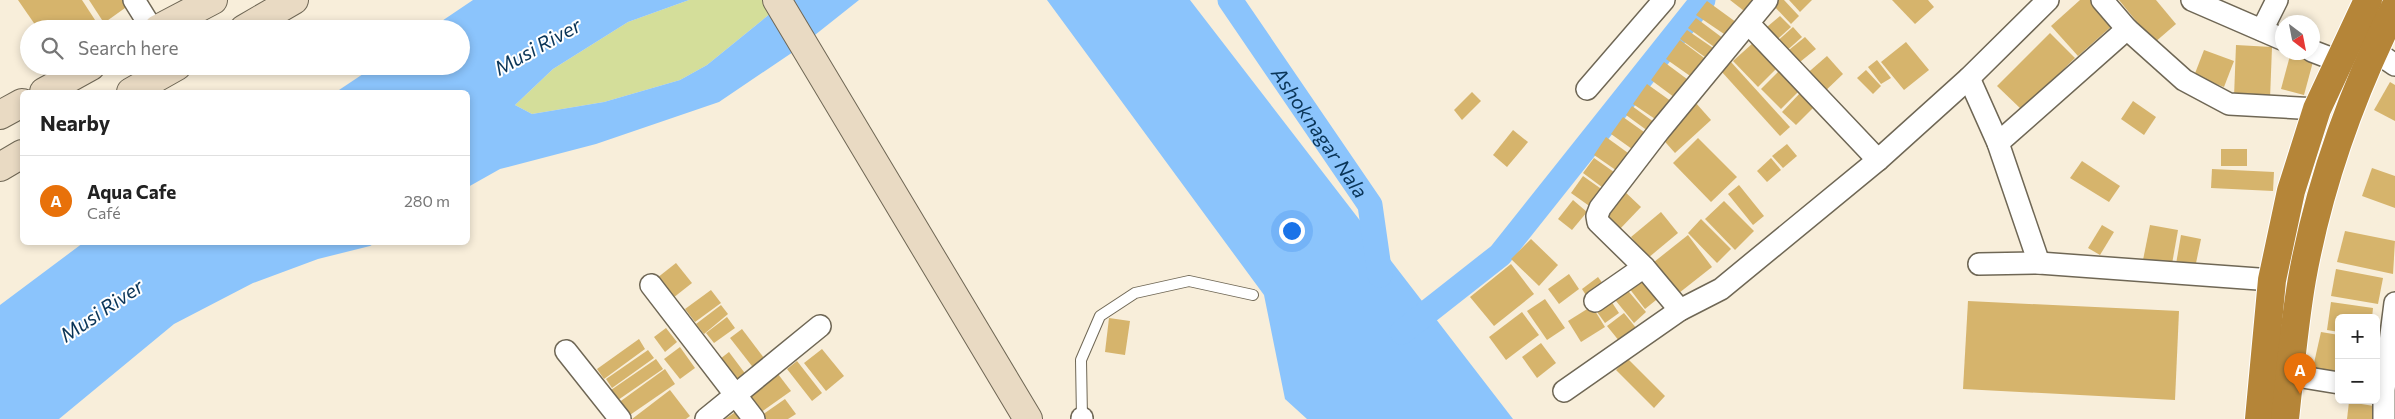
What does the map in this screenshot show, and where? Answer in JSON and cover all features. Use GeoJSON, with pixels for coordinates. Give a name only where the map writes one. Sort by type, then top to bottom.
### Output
{"type":"FeatureCollection","features":[{"type":"Feature","properties":{"kind":"highway"},"geometry":{"type":"LineString","coordinates":[[2258,419],[2272,280],[2291,191],[2317,109],[2368,0]]}},
{"type":"Feature","properties":{"kind":"highway"},"geometry":{"type":"LineString","coordinates":[[2285,419],[2302,279],[2322,195],[2345,118],[2384,58],[2395,8]]}},
{"type":"Feature","properties":{"kind":"street"},"geometry":{"type":"LineString","coordinates":[[134,0],[146,20]]}},
{"type":"Feature","properties":{"kind":"street"},"geometry":{"type":"LineString","coordinates":[[175,20],[213,0]]}},
{"type":"Feature","properties":{"kind":"street"},"geometry":{"type":"LineString","coordinates":[[260,20],[294,0]]}},
{"type":"Feature","properties":{"kind":"street"},"geometry":{"type":"LineString","coordinates":[[777,0],[1028,419]]}},
{"type":"Feature","properties":{"kind":"street"},"geometry":{"type":"LineString","coordinates":[[1587,89],[1664,0]]}},
{"type":"Feature","properties":{"kind":"street"},"geometry":{"type":"LineString","coordinates":[[1680,310],[1644,267],[1598,222],[1597,216],[1600,208],[1659,131],[1767,0]]}},
{"type":"Feature","properties":{"kind":"street"},"geometry":{"type":"LineString","coordinates":[[1564,391],[1680,310],[1721,289],[1878,160],[1969,78],[2048,0]]}},
{"type":"Feature","properties":{"kind":"street"},"geometry":{"type":"LineString","coordinates":[[2102,0],[2127,29],[2184,80],[2229,104],[2317,109]]}},
{"type":"Feature","properties":{"kind":"street"},"geometry":{"type":"LineString","coordinates":[[2192,0],[2275,36]]}},
{"type":"Feature","properties":{"kind":"street"},"geometry":{"type":"LineString","coordinates":[[2262,30],[2277,0]]}},
{"type":"Feature","properties":{"kind":"street"},"geometry":{"type":"LineString","coordinates":[[1748,23],[1878,160]]}},
{"type":"Feature","properties":{"kind":"street"},"geometry":{"type":"LineString","coordinates":[[1998,143],[2127,29]]}},
{"type":"Feature","properties":{"kind":"street"},"geometry":{"type":"LineString","coordinates":[[2320,54],[2338,61]]}},
{"type":"Feature","properties":{"kind":"street"},"geometry":{"type":"LineString","coordinates":[[48,90],[75,75]]}},
{"type":"Feature","properties":{"kind":"street"},"geometry":{"type":"LineString","coordinates":[[135,90],[162,75]]}},
{"type":"Feature","properties":{"kind":"street"},"geometry":{"type":"LineString","coordinates":[[1969,78],[1998,143],[2039,263]]}},
{"type":"Feature","properties":{"kind":"street"},"geometry":{"type":"LineString","coordinates":[[0,115],[20,105]]}},
{"type":"Feature","properties":{"kind":"street"},"geometry":{"type":"LineString","coordinates":[[0,167],[20,155]]}},
{"type":"Feature","properties":{"kind":"street"},"geometry":{"type":"LineString","coordinates":[[1979,264],[2039,263],[2272,280]]}},
{"type":"Feature","properties":{"kind":"street"},"geometry":{"type":"LineString","coordinates":[[1595,301],[1644,267]]}},
{"type":"Feature","properties":{"kind":"street"},"geometry":{"type":"LineString","coordinates":[[651,285],[754,419]]}},
{"type":"Feature","properties":{"kind":"street"},"geometry":{"type":"LineString","coordinates":[[2384,419],[2385,390],[2395,303]]}},
{"type":"Feature","properties":{"kind":"street"},"geometry":{"type":"LineString","coordinates":[[706,419],[820,326]]}},
{"type":"Feature","properties":{"kind":"street"},"geometry":{"type":"LineString","coordinates":[[566,351],[620,419]]}},
{"type":"Feature","properties":{"kind":"street"},"geometry":{"type":"LineString","coordinates":[[2290,375],[2335,382]]}},
{"type":"Feature","properties":{"kind":"lane"},"geometry":{"type":"LineString","coordinates":[[1082,418],[1081,360],[1100,316],[1135,293],[1189,281],[1253,295]]}},
{"type":"Feature","properties":{"kind":"green space"},"geometry":{"type":"Polygon","coordinates":[[[689,0],[787,0],[707,65],[680,80],[604,102],[532,114],[515,105],[553,69],[628,22],[689,0]]]}},
{"type":"Feature","properties":{"kind":"water","name":"Musi River"},"geometry":{"type":"Polygon","coordinates":[[[473,0],[689,0],[628,22],[553,69],[515,105],[532,114],[604,102],[680,80],[707,65],[787,0],[859,0],[796,50],[719,102],[596,144],[500,169],[470,186],[470,90],[339,90],[362,75],[470,75],[470,20],[443,20],[473,0]]]}},
{"type":"Feature","properties":{"kind":"water"},"geometry":{"type":"Polygon","coordinates":[[[1047,0],[1190,0],[1513,419],[1307,419],[1285,399],[1264,295],[1047,0]]]}},
{"type":"Feature","properties":{"kind":"water","name":"Musi River"},"geometry":{"type":"Polygon","coordinates":[[[80,245],[372,245],[318,259],[253,283],[174,324],[59,419],[0,419],[0,305],[80,245]]]}},
{"type":"Feature","properties":{"kind":"building"},"geometry":{"type":"Polygon","coordinates":[[[18,0],[82,0],[95,20],[32,20],[18,0]]]}},
{"type":"Feature","properties":{"kind":"building"},"geometry":{"type":"Polygon","coordinates":[[[89,0],[130,0],[132,3],[108,20],[102,20],[89,0]]]}},
{"type":"Feature","properties":{"kind":"building"},"geometry":{"type":"Polygon","coordinates":[[[1730,0],[1752,0],[1756,3],[1748,14],[1730,0]]]}},
{"type":"Feature","properties":{"kind":"building"},"geometry":{"type":"Polygon","coordinates":[[[1777,0],[1784,0],[1799,16],[1791,24],[1772,4],[1777,0]]]}},
{"type":"Feature","properties":{"kind":"building"},"geometry":{"type":"Polygon","coordinates":[[[1789,0],[1812,0],[1800,12],[1789,0]]]}},
{"type":"Feature","properties":{"kind":"building"},"geometry":{"type":"Polygon","coordinates":[[[1892,0],[1928,0],[1934,7],[1915,24],[1892,0]]]}},
{"type":"Feature","properties":{"kind":"building"},"geometry":{"type":"Polygon","coordinates":[[[2080,0],[2091,0],[2113,25],[2078,56],[2051,26],[2080,0]]]}},
{"type":"Feature","properties":{"kind":"building"},"geometry":{"type":"Polygon","coordinates":[[[2119,0],[2156,0],[2176,24],[2154,43],[2119,0]]]}},
{"type":"Feature","properties":{"kind":"building"},"geometry":{"type":"Polygon","coordinates":[[[1707,1],[1740,25],[1730,38],[1696,15],[1707,1]]]}},
{"type":"Feature","properties":{"kind":"building"},"geometry":{"type":"Polygon","coordinates":[[[1780,16],[1791,27],[1772,44],[1761,32],[1780,16]]]}},
{"type":"Feature","properties":{"kind":"building"},"geometry":{"type":"Polygon","coordinates":[[[1696,18],[1724,39],[1717,49],[1688,28],[1696,18]]]}},
{"type":"Feature","properties":{"kind":"building"},"geometry":{"type":"Polygon","coordinates":[[[1793,27],[1802,37],[1783,54],[1774,44],[1793,27]]]}},
{"type":"Feature","properties":{"kind":"building"},"geometry":{"type":"Polygon","coordinates":[[[1687,30],[1716,50],[1709,60],[1680,39],[1687,30]]]}},
{"type":"Feature","properties":{"kind":"building"},"geometry":{"type":"Polygon","coordinates":[[[2050,33],[2075,58],[2022,110],[1997,86],[2050,33]]]}},
{"type":"Feature","properties":{"kind":"building"},"geometry":{"type":"Polygon","coordinates":[[[1805,37],[1816,49],[1795,66],[1784,54],[1805,37]]]}},
{"type":"Feature","properties":{"kind":"building"},"geometry":{"type":"Polygon","coordinates":[[[1680,40],[1707,60],[1693,78],[1666,59],[1680,40]]]}},
{"type":"Feature","properties":{"kind":"building"},"geometry":{"type":"Polygon","coordinates":[[[1906,42],[1929,70],[1904,90],[1881,62],[1906,42]]]}},
{"type":"Feature","properties":{"kind":"building"},"geometry":{"type":"Polygon","coordinates":[[[1753,43],[1777,68],[1758,87],[1733,61],[1753,43]]]}},
{"type":"Feature","properties":{"kind":"building"},"geometry":{"type":"Polygon","coordinates":[[[2236,45],[2272,47],[2270,99],[2234,97],[2236,45]]]}},
{"type":"Feature","properties":{"kind":"building"},"geometry":{"type":"Polygon","coordinates":[[[2204,50],[2234,61],[2224,87],[2194,76],[2204,50]]]}},
{"type":"Feature","properties":{"kind":"building"},"geometry":{"type":"Polygon","coordinates":[[[1827,56],[1843,74],[1821,95],[1804,76],[1827,56]]]}},
{"type":"Feature","properties":{"kind":"building"},"geometry":{"type":"Polygon","coordinates":[[[1877,60],[1891,78],[1881,84],[1868,67],[1877,60]]]}},
{"type":"Feature","properties":{"kind":"building"},"geometry":{"type":"Polygon","coordinates":[[[2289,60],[2313,60],[2304,95],[2281,89],[2289,60]]]}},
{"type":"Feature","properties":{"kind":"building"},"geometry":{"type":"Polygon","coordinates":[[[1664,62],[1691,82],[1678,100],[1651,80],[1664,62]]]}},
{"type":"Feature","properties":{"kind":"building"},"geometry":{"type":"Polygon","coordinates":[[[1731,62],[1790,127],[1780,136],[1721,71],[1731,62]]]}},
{"type":"Feature","properties":{"kind":"building"},"geometry":{"type":"Polygon","coordinates":[[[1781,69],[1801,89],[1781,109],[1761,89],[1781,69]]]}},
{"type":"Feature","properties":{"kind":"building"},"geometry":{"type":"Polygon","coordinates":[[[1866,70],[1881,86],[1873,94],[1857,78],[1866,70]]]}},
{"type":"Feature","properties":{"kind":"building"},"geometry":{"type":"Polygon","coordinates":[[[2390,82],[2395,85],[2395,121],[2374,110],[2390,82]]]}},
{"type":"Feature","properties":{"kind":"building"},"geometry":{"type":"Polygon","coordinates":[[[1647,84],[1675,104],[1661,123],[1633,104],[1647,84]]]}},
{"type":"Feature","properties":{"kind":"building"},"geometry":{"type":"Polygon","coordinates":[[[1802,91],[1817,104],[1796,125],[1782,112],[1802,91]]]}},
{"type":"Feature","properties":{"kind":"building"},"geometry":{"type":"Polygon","coordinates":[[[1472,92],[1481,101],[1462,120],[1454,110],[1472,92]]]}},
{"type":"Feature","properties":{"kind":"building"},"geometry":{"type":"Polygon","coordinates":[[[2133,101],[2156,117],[2144,135],[2121,119],[2133,101]]]}},
{"type":"Feature","properties":{"kind":"building"},"geometry":{"type":"Polygon","coordinates":[[[1695,102],[1711,120],[1675,153],[1659,135],[1695,102]]]}},
{"type":"Feature","properties":{"kind":"building"},"geometry":{"type":"Polygon","coordinates":[[[1632,106],[1658,125],[1652,134],[1626,115],[1632,106]]]}},
{"type":"Feature","properties":{"kind":"building"},"geometry":{"type":"Polygon","coordinates":[[[1623,117],[1651,137],[1639,154],[1611,134],[1623,117]]]}},
{"type":"Feature","properties":{"kind":"building"},"geometry":{"type":"Polygon","coordinates":[[[1513,130],[1528,142],[1507,167],[1493,155],[1513,130]]]}},
{"type":"Feature","properties":{"kind":"building"},"geometry":{"type":"Polygon","coordinates":[[[1606,137],[1635,158],[1623,175],[1594,155],[1606,137]]]}},
{"type":"Feature","properties":{"kind":"building"},"geometry":{"type":"Polygon","coordinates":[[[1698,138],[1737,177],[1711,202],[1673,163],[1698,138]]]}},
{"type":"Feature","properties":{"kind":"building"},"geometry":{"type":"Polygon","coordinates":[[[1787,144],[1797,156],[1783,168],[1772,156],[1787,144]]]}},
{"type":"Feature","properties":{"kind":"building"},"geometry":{"type":"Polygon","coordinates":[[[2221,149],[2247,149],[2247,166],[2221,166],[2221,149]]]}},
{"type":"Feature","properties":{"kind":"building"},"geometry":{"type":"Polygon","coordinates":[[[1594,158],[1621,177],[1610,193],[1583,173],[1594,158]]]}},
{"type":"Feature","properties":{"kind":"building"},"geometry":{"type":"Polygon","coordinates":[[[1771,158],[1781,170],[1767,182],[1757,171],[1771,158]]]}},
{"type":"Feature","properties":{"kind":"building"},"geometry":{"type":"Polygon","coordinates":[[[2082,161],[2120,186],[2109,202],[2070,178],[2082,161]]]}},
{"type":"Feature","properties":{"kind":"building"},"geometry":{"type":"Polygon","coordinates":[[[2372,168],[2395,176],[2395,208],[2362,196],[2372,168]]]}},
{"type":"Feature","properties":{"kind":"building"},"geometry":{"type":"Polygon","coordinates":[[[2212,169],[2274,172],[2273,191],[2211,188],[2212,169]]]}},
{"type":"Feature","properties":{"kind":"building"},"geometry":{"type":"Polygon","coordinates":[[[1583,176],[1607,193],[1595,210],[1571,193],[1583,176]]]}},
{"type":"Feature","properties":{"kind":"building"},"geometry":{"type":"Polygon","coordinates":[[[1739,185],[1764,216],[1753,225],[1728,194],[1739,185]]]}},
{"type":"Feature","properties":{"kind":"building"},"geometry":{"type":"Polygon","coordinates":[[[1623,190],[1641,207],[1619,230],[1601,213],[1623,190]]]}},
{"type":"Feature","properties":{"kind":"building"},"geometry":{"type":"Polygon","coordinates":[[[1573,200],[1587,212],[1572,230],[1558,219],[1573,200]]]}},
{"type":"Feature","properties":{"kind":"building"},"geometry":{"type":"Polygon","coordinates":[[[1724,201],[1754,231],[1735,250],[1705,219],[1724,201]]]}},
{"type":"Feature","properties":{"kind":"building"},"geometry":{"type":"Polygon","coordinates":[[[1661,212],[1678,233],[1648,258],[1631,237],[1661,212]]]}},
{"type":"Feature","properties":{"kind":"building"},"geometry":{"type":"Polygon","coordinates":[[[1701,219],[1731,249],[1717,263],[1688,233],[1701,219]]]}},
{"type":"Feature","properties":{"kind":"building"},"geometry":{"type":"Polygon","coordinates":[[[2102,225],[2114,232],[2100,255],[2088,248],[2102,225]]]}},
{"type":"Feature","properties":{"kind":"building"},"geometry":{"type":"Polygon","coordinates":[[[2150,225],[2178,230],[2172,264],[2143,260],[2150,225]]]}},
{"type":"Feature","properties":{"kind":"building"},"geometry":{"type":"Polygon","coordinates":[[[2345,231],[2395,241],[2393,274],[2337,262],[2345,231]]]}},
{"type":"Feature","properties":{"kind":"building"},"geometry":{"type":"Polygon","coordinates":[[[1688,235],[1712,267],[1679,293],[1654,262],[1688,235]]]}},
{"type":"Feature","properties":{"kind":"building"},"geometry":{"type":"Polygon","coordinates":[[[2181,235],[2201,239],[2195,268],[2176,264],[2181,235]]]}},
{"type":"Feature","properties":{"kind":"building"},"geometry":{"type":"Polygon","coordinates":[[[1531,239],[1558,265],[1539,286],[1511,259],[1531,239]]]}},
{"type":"Feature","properties":{"kind":"building"},"geometry":{"type":"Polygon","coordinates":[[[676,263],[692,283],[673,298],[657,278],[676,263]]]}},
{"type":"Feature","properties":{"kind":"building"},"geometry":{"type":"Polygon","coordinates":[[[1511,264],[1534,294],[1494,326],[1470,297],[1511,264]]]}},
{"type":"Feature","properties":{"kind":"building"},"geometry":{"type":"Polygon","coordinates":[[[2336,269],[2383,278],[2378,304],[2331,296],[2336,269]]]}},
{"type":"Feature","properties":{"kind":"building"},"geometry":{"type":"Polygon","coordinates":[[[1642,272],[1661,296],[1645,309],[1626,284],[1642,272]]]}},
{"type":"Feature","properties":{"kind":"building"},"geometry":{"type":"Polygon","coordinates":[[[1569,274],[1579,289],[1559,304],[1548,289],[1569,274]]]}},
{"type":"Feature","properties":{"kind":"building"},"geometry":{"type":"Polygon","coordinates":[[[1598,277],[1606,288],[1589,300],[1582,289],[1598,277]]]}},
{"type":"Feature","properties":{"kind":"building"},"geometry":{"type":"Polygon","coordinates":[[[1624,286],[1646,312],[1634,323],[1612,296],[1624,286]]]}},
{"type":"Feature","properties":{"kind":"building"},"geometry":{"type":"Polygon","coordinates":[[[711,290],[721,303],[695,322],[685,309],[711,290]]]}},
{"type":"Feature","properties":{"kind":"building"},"geometry":{"type":"Polygon","coordinates":[[[1607,295],[1619,313],[1605,323],[1592,305],[1607,295]]]}},
{"type":"Feature","properties":{"kind":"building"},"geometry":{"type":"Polygon","coordinates":[[[1545,299],[1565,328],[1547,340],[1527,311],[1545,299]]]}},
{"type":"Feature","properties":{"kind":"building"},"geometry":{"type":"Polygon","coordinates":[[[1968,301],[2179,311],[2175,400],[1963,389],[1968,301]]]}},
{"type":"Feature","properties":{"kind":"building"},"geometry":{"type":"Polygon","coordinates":[[[2331,302],[2373,308],[2372,314],[2335,314],[2335,331],[2327,330],[2331,302]]]}},
{"type":"Feature","properties":{"kind":"building"},"geometry":{"type":"Polygon","coordinates":[[[721,305],[728,314],[704,334],[696,324],[721,305]]]}},
{"type":"Feature","properties":{"kind":"building"},"geometry":{"type":"Polygon","coordinates":[[[1592,306],[1605,327],[1581,342],[1568,321],[1592,306]]]}},
{"type":"Feature","properties":{"kind":"building"},"geometry":{"type":"Polygon","coordinates":[[[1522,312],[1539,335],[1506,360],[1489,337],[1522,312]]]}},
{"type":"Feature","properties":{"kind":"building"},"geometry":{"type":"Polygon","coordinates":[[[1624,313],[1641,334],[1624,347],[1607,326],[1624,313]]]}},
{"type":"Feature","properties":{"kind":"building"},"geometry":{"type":"Polygon","coordinates":[[[727,317],[735,328],[714,343],[706,333],[727,317]]]}},
{"type":"Feature","properties":{"kind":"building"},"geometry":{"type":"Polygon","coordinates":[[[1109,318],[1130,321],[1125,355],[1105,352],[1109,318]]]}},
{"type":"Feature","properties":{"kind":"building"},"geometry":{"type":"Polygon","coordinates":[[[666,328],[677,342],[665,352],[654,337],[666,328]]]}},
{"type":"Feature","properties":{"kind":"building"},"geometry":{"type":"Polygon","coordinates":[[[742,329],[767,362],[755,370],[730,338],[742,329]]]}},
{"type":"Feature","properties":{"kind":"building"},"geometry":{"type":"Polygon","coordinates":[[[2321,332],[2335,334],[2335,377],[2312,372],[2321,332]]]}},
{"type":"Feature","properties":{"kind":"building"},"geometry":{"type":"Polygon","coordinates":[[[639,339],[645,349],[604,379],[597,369],[639,339]]]}},
{"type":"Feature","properties":{"kind":"building"},"geometry":{"type":"Polygon","coordinates":[[[1541,343],[1556,363],[1537,378],[1522,357],[1541,343]]]}},
{"type":"Feature","properties":{"kind":"building"},"geometry":{"type":"Polygon","coordinates":[[[680,347],[695,368],[680,379],[664,359],[680,347]]]}},
{"type":"Feature","properties":{"kind":"building"},"geometry":{"type":"Polygon","coordinates":[[[822,349],[844,376],[826,391],[804,363],[822,349]]]}},
{"type":"Feature","properties":{"kind":"building"},"geometry":{"type":"Polygon","coordinates":[[[648,350],[654,358],[612,388],[606,379],[648,350]]]}},
{"type":"Feature","properties":{"kind":"building"},"geometry":{"type":"Polygon","coordinates":[[[729,352],[747,376],[738,383],[720,359],[729,352]]]}},
{"type":"Feature","properties":{"kind":"building"},"geometry":{"type":"Polygon","coordinates":[[[1627,358],[1665,396],[1654,408],[1616,370],[1627,358]]]}},
{"type":"Feature","properties":{"kind":"building"},"geometry":{"type":"Polygon","coordinates":[[[656,359],[663,369],[618,400],[611,390],[656,359]]]}},
{"type":"Feature","properties":{"kind":"building"},"geometry":{"type":"Polygon","coordinates":[[[797,361],[822,393],[812,401],[787,369],[797,361]]]}},
{"type":"Feature","properties":{"kind":"building"},"geometry":{"type":"Polygon","coordinates":[[[665,369],[675,384],[627,417],[618,403],[665,369]]]}},
{"type":"Feature","properties":{"kind":"building"},"geometry":{"type":"Polygon","coordinates":[[[778,374],[791,391],[760,413],[748,396],[778,374]]]}},
{"type":"Feature","properties":{"kind":"building"},"geometry":{"type":"Polygon","coordinates":[[[670,390],[690,416],[686,419],[632,419],[670,390]]]}},
{"type":"Feature","properties":{"kind":"building"},"geometry":{"type":"Polygon","coordinates":[[[785,399],[796,414],[788,419],[765,419],[762,415],[785,399]]]}},
{"type":"Feature","properties":{"kind":"building"},"geometry":{"type":"Polygon","coordinates":[[[2349,404],[2380,407],[2378,419],[2347,419],[2349,404]]]}},
{"type":"Feature","properties":{"kind":"building"},"geometry":{"type":"Polygon","coordinates":[[[737,411],[742,419],[725,419],[737,411]]]}},
{"type":"Feature","properties":{"kind":"waterway","name":"Ashoknagar Nala"},"geometry":{"type":"LineString","coordinates":[[1230,0],[1370,205],[1380,275]]}},
{"type":"Feature","properties":{"kind":"waterway"},"geometry":{"type":"LineString","coordinates":[[1402,332],[1500,255],[1703,0]]}},
{"type":"Feature","properties":{"kind":"place","name":"Aqua Cafe"},"geometry":{"type":"Point","coordinates":[2300,394]}}]}
